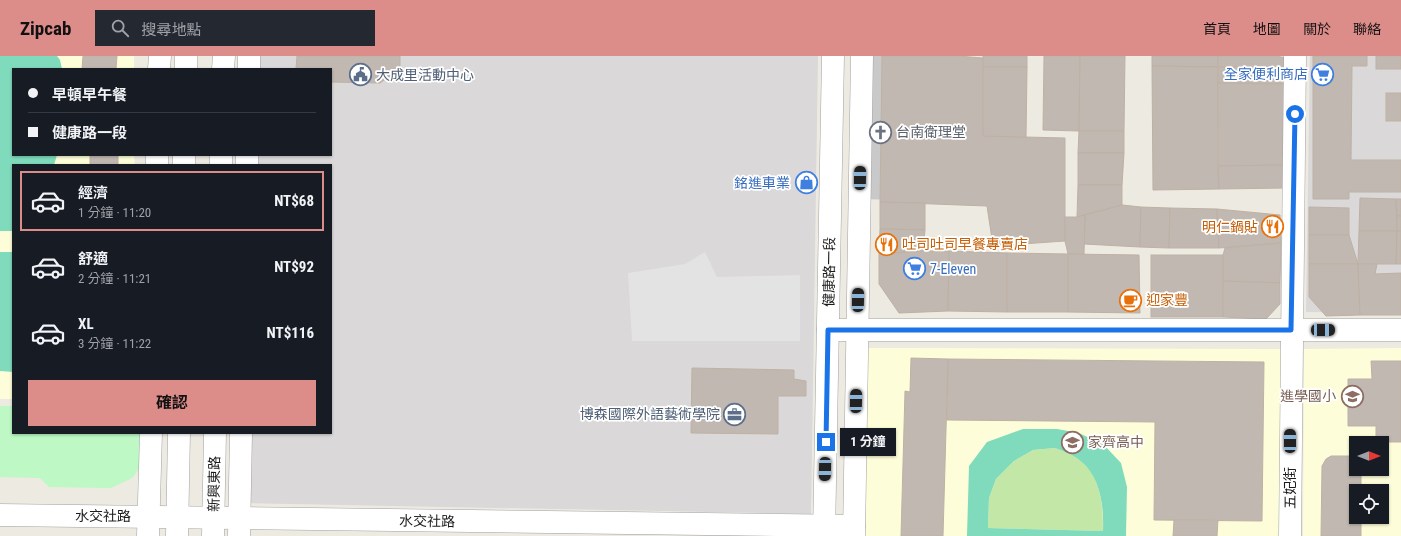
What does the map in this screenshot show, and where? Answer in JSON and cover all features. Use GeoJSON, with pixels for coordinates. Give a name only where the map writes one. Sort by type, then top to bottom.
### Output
{"type":"FeatureCollection","features":[{"type":"Feature","properties":{"kind":"street"},"geometry":{"type":"LineString","coordinates":[[159,68],[160,56]]}},
{"type":"Feature","properties":{"kind":"street"},"geometry":{"type":"LineString","coordinates":[[186,56],[186,68]]}},
{"type":"Feature","properties":{"kind":"street"},"geometry":{"type":"LineString","coordinates":[[223,68],[224,56]]}},
{"type":"Feature","properties":{"kind":"street"},"geometry":{"type":"LineString","coordinates":[[249,56],[249,68]]}},
{"type":"Feature","properties":{"kind":"street","name":"健康路一段"},"geometry":{"type":"LineString","coordinates":[[824,531],[833,56]]}},
{"type":"Feature","properties":{"kind":"street","name":"健康路一段"},"geometry":{"type":"LineString","coordinates":[[854,531],[862,56]]}},
{"type":"Feature","properties":{"kind":"street","name":"五妃街"},"geometry":{"type":"LineString","coordinates":[[1290,536],[1295,56]]}},
{"type":"Feature","properties":{"kind":"street"},"geometry":{"type":"LineString","coordinates":[[828,330],[1401,330]]}},
{"type":"Feature","properties":{"kind":"street"},"geometry":{"type":"LineString","coordinates":[[148,526],[151,434]]}},
{"type":"Feature","properties":{"kind":"street"},"geometry":{"type":"LineString","coordinates":[[177,527],[179,434]]}},
{"type":"Feature","properties":{"kind":"street","name":"新興東路"},"geometry":{"type":"LineString","coordinates":[[213,527],[215,434]]}},
{"type":"Feature","properties":{"kind":"street","name":"新興東路"},"geometry":{"type":"LineString","coordinates":[[239,527],[241,434]]}},
{"type":"Feature","properties":{"kind":"street","name":"水交社路"},"geometry":{"type":"LineString","coordinates":[[0,515],[177,527],[854,531]]}},
{"type":"Feature","properties":{"kind":"shaded area"},"geometry":{"type":"Polygon","coordinates":[[[0,56],[134,56],[134,68],[12,68],[12,156],[134,156],[135,164],[12,164],[12,399],[0,399],[0,56]]]}},
{"type":"Feature","properties":{"kind":"shaded area"},"geometry":{"type":"Polygon","coordinates":[[[257,56],[818,56],[811,514],[245,503],[247,434],[332,434],[332,164],[254,164],[255,156],[332,156],[332,68],[257,68],[257,56]]]}},
{"type":"Feature","properties":{"kind":"shaded area","name":"台南衛理堂"},"geometry":{"type":"Polygon","coordinates":[[[862,56],[921,56],[898,200],[860,199],[862,56]]]}},
{"type":"Feature","properties":{"kind":"shaded area"},"geometry":{"type":"Polygon","coordinates":[[[1310,56],[1401,56],[1401,313],[1306,312],[1310,56]]]}},
{"type":"Feature","properties":{"kind":"shaded area"},"geometry":{"type":"Polygon","coordinates":[[[705,252],[717,277],[800,275],[800,341],[632,341],[628,273],[685,264],[705,252]]]}},
{"type":"Feature","properties":{"kind":"shaded area","name":"家齊高中"},"geometry":{"type":"Polygon","coordinates":[[[868,348],[1281,349],[1280,536],[865,536],[868,348]]]}},
{"type":"Feature","properties":{"kind":"shaded area","name":"進學國小"},"geometry":{"type":"Polygon","coordinates":[[[1401,348],[1401,536],[1303,536],[1304,349],[1401,348]]]}},
{"type":"Feature","properties":{"kind":"green space"},"geometry":{"type":"Polygon","coordinates":[[[0,56],[57,56],[60,60],[62,68],[12,68],[12,156],[57,156],[54,164],[12,164],[12,231],[0,231],[0,56]]]}},
{"type":"Feature","properties":{"kind":"green space"},"geometry":{"type":"Polygon","coordinates":[[[0,252],[12,252],[12,372],[0,371],[0,252]]]}},
{"type":"Feature","properties":{"kind":"green space"},"geometry":{"type":"Polygon","coordinates":[[[0,406],[12,406],[12,434],[147,434],[143,464],[132,478],[111,488],[49,487],[40,478],[0,477],[0,406]]]}},
{"type":"Feature","properties":{"kind":"green space"},"geometry":{"type":"Polygon","coordinates":[[[1023,429],[1057,429],[1079,433],[1104,445],[1121,463],[1127,487],[1126,536],[967,536],[969,466],[987,442],[1023,429]],[[1055,448],[1033,450],[1014,461],[996,479],[989,498],[988,528],[1103,531],[1103,510],[1099,490],[1090,471],[1083,463],[1073,456],[1055,448]]]}},
{"type":"Feature","properties":{"kind":"green space"},"geometry":{"type":"Polygon","coordinates":[[[1055,448],[1075,457],[1084,463],[1090,471],[1099,490],[1103,531],[988,528],[989,498],[996,479],[1014,461],[1033,450],[1055,448]]]}},
{"type":"Feature","properties":{"kind":"building"},"geometry":{"type":"Polygon","coordinates":[[[83,56],[117,56],[116,68],[82,68],[83,56]]]}},
{"type":"Feature","properties":{"kind":"building","name":"大成里活動中心"},"geometry":{"type":"Polygon","coordinates":[[[297,56],[400,56],[400,69],[380,83],[332,82],[332,68],[296,68],[297,56]]]}},
{"type":"Feature","properties":{"kind":"building"},"geometry":{"type":"Polygon","coordinates":[[[882,56],[958,56],[983,58],[983,136],[1065,138],[1065,241],[993,246],[987,206],[880,202],[882,56]]]}},
{"type":"Feature","properties":{"kind":"building"},"geometry":{"type":"Polygon","coordinates":[[[983,56],[1027,56],[1027,67],[983,67],[983,56]]]}},
{"type":"Feature","properties":{"kind":"building"},"geometry":{"type":"Polygon","coordinates":[[[1044,56],[1080,56],[1079,131],[1043,130],[1044,56]]]}},
{"type":"Feature","properties":{"kind":"building"},"geometry":{"type":"Polygon","coordinates":[[[1080,56],[1125,56],[1124,131],[1079,131],[1080,56]]]}},
{"type":"Feature","properties":{"kind":"building"},"geometry":{"type":"Polygon","coordinates":[[[1152,56],[1218,56],[1218,67],[1152,66],[1152,56]]]}},
{"type":"Feature","properties":{"kind":"building"},"geometry":{"type":"Polygon","coordinates":[[[1218,56],[1276,56],[1286,58],[1285,68],[1218,67],[1218,56]]]}},
{"type":"Feature","properties":{"kind":"building"},"geometry":{"type":"Polygon","coordinates":[[[1313,56],[1367,56],[1367,66],[1352,66],[1351,160],[1401,160],[1401,192],[1349,192],[1349,199],[1313,199],[1313,56]]]}},
{"type":"Feature","properties":{"kind":"building"},"geometry":{"type":"Polygon","coordinates":[[[1376,56],[1401,56],[1401,69],[1376,69],[1376,56]]]}},
{"type":"Feature","properties":{"kind":"building"},"geometry":{"type":"Polygon","coordinates":[[[1152,66],[1218,67],[1219,189],[1153,190],[1152,66]]]}},
{"type":"Feature","properties":{"kind":"building"},"geometry":{"type":"Polygon","coordinates":[[[983,67],[1027,67],[1026,137],[983,136],[983,67]]]}},
{"type":"Feature","properties":{"kind":"building"},"geometry":{"type":"Polygon","coordinates":[[[1218,67],[1285,68],[1285,84],[1218,83],[1218,67]]]}},
{"type":"Feature","properties":{"kind":"building"},"geometry":{"type":"Polygon","coordinates":[[[1218,83],[1285,84],[1285,165],[1218,166],[1218,83]]]}},
{"type":"Feature","properties":{"kind":"building"},"geometry":{"type":"Polygon","coordinates":[[[1386,93],[1401,93],[1401,121],[1386,121],[1386,93]]]}},
{"type":"Feature","properties":{"kind":"building"},"geometry":{"type":"Polygon","coordinates":[[[1079,131],[1124,131],[1124,153],[1078,153],[1079,131]]]}},
{"type":"Feature","properties":{"kind":"building"},"geometry":{"type":"Polygon","coordinates":[[[1078,153],[1124,153],[1122,185],[1078,185],[1078,153]]]}},
{"type":"Feature","properties":{"kind":"building"},"geometry":{"type":"Polygon","coordinates":[[[90,156],[118,156],[118,164],[90,164],[90,156]]]}},
{"type":"Feature","properties":{"kind":"building"},"geometry":{"type":"Polygon","coordinates":[[[1285,165],[1285,188],[1219,189],[1218,166],[1285,165]]]}},
{"type":"Feature","properties":{"kind":"building"},"geometry":{"type":"Polygon","coordinates":[[[1078,185],[1122,185],[1122,205],[1077,217],[1078,185]]]}},
{"type":"Feature","properties":{"kind":"building"},"geometry":{"type":"Polygon","coordinates":[[[1360,198],[1396,199],[1397,231],[1359,231],[1360,198]]]}},
{"type":"Feature","properties":{"kind":"building"},"geometry":{"type":"Polygon","coordinates":[[[1396,199],[1401,199],[1401,216],[1397,216],[1396,199]]]}},
{"type":"Feature","properties":{"kind":"building"},"geometry":{"type":"Polygon","coordinates":[[[880,202],[925,203],[925,230],[880,229],[880,202]]]}},
{"type":"Feature","properties":{"kind":"building"},"geometry":{"type":"Polygon","coordinates":[[[1122,205],[1141,207],[1140,247],[1084,244],[1085,215],[1122,205]]]}},
{"type":"Feature","properties":{"kind":"building"},"geometry":{"type":"Polygon","coordinates":[[[1141,207],[1170,208],[1169,248],[1140,247],[1141,207]]]}},
{"type":"Feature","properties":{"kind":"building"},"geometry":{"type":"Polygon","coordinates":[[[1309,207],[1349,208],[1349,235],[1309,235],[1309,207]]]}},
{"type":"Feature","properties":{"kind":"building"},"geometry":{"type":"Polygon","coordinates":[[[1170,208],[1217,209],[1219,248],[1169,248],[1170,208]]]}},
{"type":"Feature","properties":{"kind":"building"},"geometry":{"type":"Polygon","coordinates":[[[1217,209],[1280,215],[1281,243],[1219,248],[1217,209]]]}},
{"type":"Feature","properties":{"kind":"building"},"geometry":{"type":"Polygon","coordinates":[[[1085,215],[1084,254],[1068,254],[1065,241],[1065,217],[1085,215]]]}},
{"type":"Feature","properties":{"kind":"building"},"geometry":{"type":"Polygon","coordinates":[[[1397,216],[1401,216],[1401,231],[1397,231],[1397,216]]]}},
{"type":"Feature","properties":{"kind":"building"},"geometry":{"type":"Polygon","coordinates":[[[880,229],[925,230],[923,251],[879,254],[880,229]]]}},
{"type":"Feature","properties":{"kind":"building"},"geometry":{"type":"Polygon","coordinates":[[[1359,231],[1397,231],[1396,264],[1358,264],[1359,231]]]}},
{"type":"Feature","properties":{"kind":"building"},"geometry":{"type":"Polygon","coordinates":[[[1397,231],[1401,231],[1401,264],[1396,264],[1397,231]]]}},
{"type":"Feature","properties":{"kind":"building"},"geometry":{"type":"Polygon","coordinates":[[[1309,235],[1349,235],[1358,264],[1309,264],[1309,235]]]}},
{"type":"Feature","properties":{"kind":"building"},"geometry":{"type":"Polygon","coordinates":[[[1281,243],[1280,283],[1223,281],[1223,255],[1225,248],[1281,243]]]}},
{"type":"Feature","properties":{"kind":"building","name":"7-Eleven"},"geometry":{"type":"Polygon","coordinates":[[[949,251],[948,311],[899,313],[879,284],[879,254],[949,251]]]}},
{"type":"Feature","properties":{"kind":"building"},"geometry":{"type":"Polygon","coordinates":[[[949,251],[1007,253],[1007,312],[948,311],[949,251]]]}},
{"type":"Feature","properties":{"kind":"building"},"geometry":{"type":"Polygon","coordinates":[[[1007,253],[1068,254],[1068,312],[1007,312],[1007,253]]]}},
{"type":"Feature","properties":{"kind":"building"},"geometry":{"type":"Polygon","coordinates":[[[1068,254],[1139,255],[1140,313],[1068,312],[1068,254]]]}},
{"type":"Feature","properties":{"kind":"building"},"geometry":{"type":"Polygon","coordinates":[[[1151,255],[1223,255],[1223,317],[1151,317],[1151,255]]]}},
{"type":"Feature","properties":{"kind":"building"},"geometry":{"type":"Polygon","coordinates":[[[1309,264],[1358,264],[1360,315],[1326,316],[1309,297],[1309,264]]]}},
{"type":"Feature","properties":{"kind":"building"},"geometry":{"type":"Polygon","coordinates":[[[1358,264],[1377,264],[1375,274],[1401,273],[1401,315],[1360,315],[1358,264]]]}},
{"type":"Feature","properties":{"kind":"building"},"geometry":{"type":"Polygon","coordinates":[[[1223,281],[1280,283],[1280,304],[1266,319],[1223,317],[1223,281]]]}},
{"type":"Feature","properties":{"kind":"building"},"geometry":{"type":"Polygon","coordinates":[[[911,358],[948,359],[943,536],[901,536],[905,391],[910,392],[911,358]]]}},
{"type":"Feature","properties":{"kind":"building"},"geometry":{"type":"Polygon","coordinates":[[[948,359],[1264,362],[1262,521],[1154,520],[1155,422],[947,420],[948,359]]]}},
{"type":"Feature","properties":{"kind":"building"},"geometry":{"type":"Polygon","coordinates":[[[1371,361],[1401,361],[1401,442],[1389,442],[1389,436],[1376,436],[1376,426],[1348,426],[1348,379],[1372,379],[1371,361]]]}},
{"type":"Feature","properties":{"kind":"building","name":"博森國際外語藝術學院"},"geometry":{"type":"Polygon","coordinates":[[[692,368],[794,370],[794,379],[806,381],[806,396],[778,396],[778,434],[691,433],[692,368]]]}},
{"type":"Feature","properties":{"kind":"building"},"geometry":{"type":"Polygon","coordinates":[[[1331,456],[1349,456],[1349,476],[1361,476],[1361,484],[1349,484],[1349,524],[1361,524],[1361,536],[1321,536],[1322,466],[1326,459],[1331,456]]]}},
{"type":"Feature","properties":{"kind":"building"},"geometry":{"type":"Polygon","coordinates":[[[1174,520],[1218,520],[1217,536],[1173,536],[1174,520]]]}},
{"type":"Feature","properties":{"kind":"place","name":"全家便利商店"},"geometry":{"type":"Point","coordinates":[1323,74]}},
{"type":"Feature","properties":{"kind":"place","name":"大成里活動中心"},"geometry":{"type":"Point","coordinates":[361,75]}},
{"type":"Feature","properties":{"kind":"place","name":"台南衛理堂"},"geometry":{"type":"Point","coordinates":[880,132]}},
{"type":"Feature","properties":{"kind":"place","name":"銘進車業"},"geometry":{"type":"Point","coordinates":[806,183]}},
{"type":"Feature","properties":{"kind":"place","name":"明仁鍋貼"},"geometry":{"type":"Point","coordinates":[1273,227]}},
{"type":"Feature","properties":{"kind":"place","name":"吐司吐司早餐專賣店"},"geometry":{"type":"Point","coordinates":[887,244]}},
{"type":"Feature","properties":{"kind":"place","name":"7-Eleven"},"geometry":{"type":"Point","coordinates":[914,269]}},
{"type":"Feature","properties":{"kind":"place","name":"迎家豐"},"geometry":{"type":"Point","coordinates":[1130,300]}},
{"type":"Feature","properties":{"kind":"place","name":"進學國小"},"geometry":{"type":"Point","coordinates":[1352,396]}},
{"type":"Feature","properties":{"kind":"place","name":"博森國際外語藝術學院"},"geometry":{"type":"Point","coordinates":[735,414]}},
{"type":"Feature","properties":{"kind":"place","name":"家齊高中"},"geometry":{"type":"Point","coordinates":[1073,442]}},
{"type":"Feature","properties":{"kind":"route"},"geometry":{"type":"LineString","coordinates":[[826,442],[828,330],[1291,330],[1295,114]]}}]}
